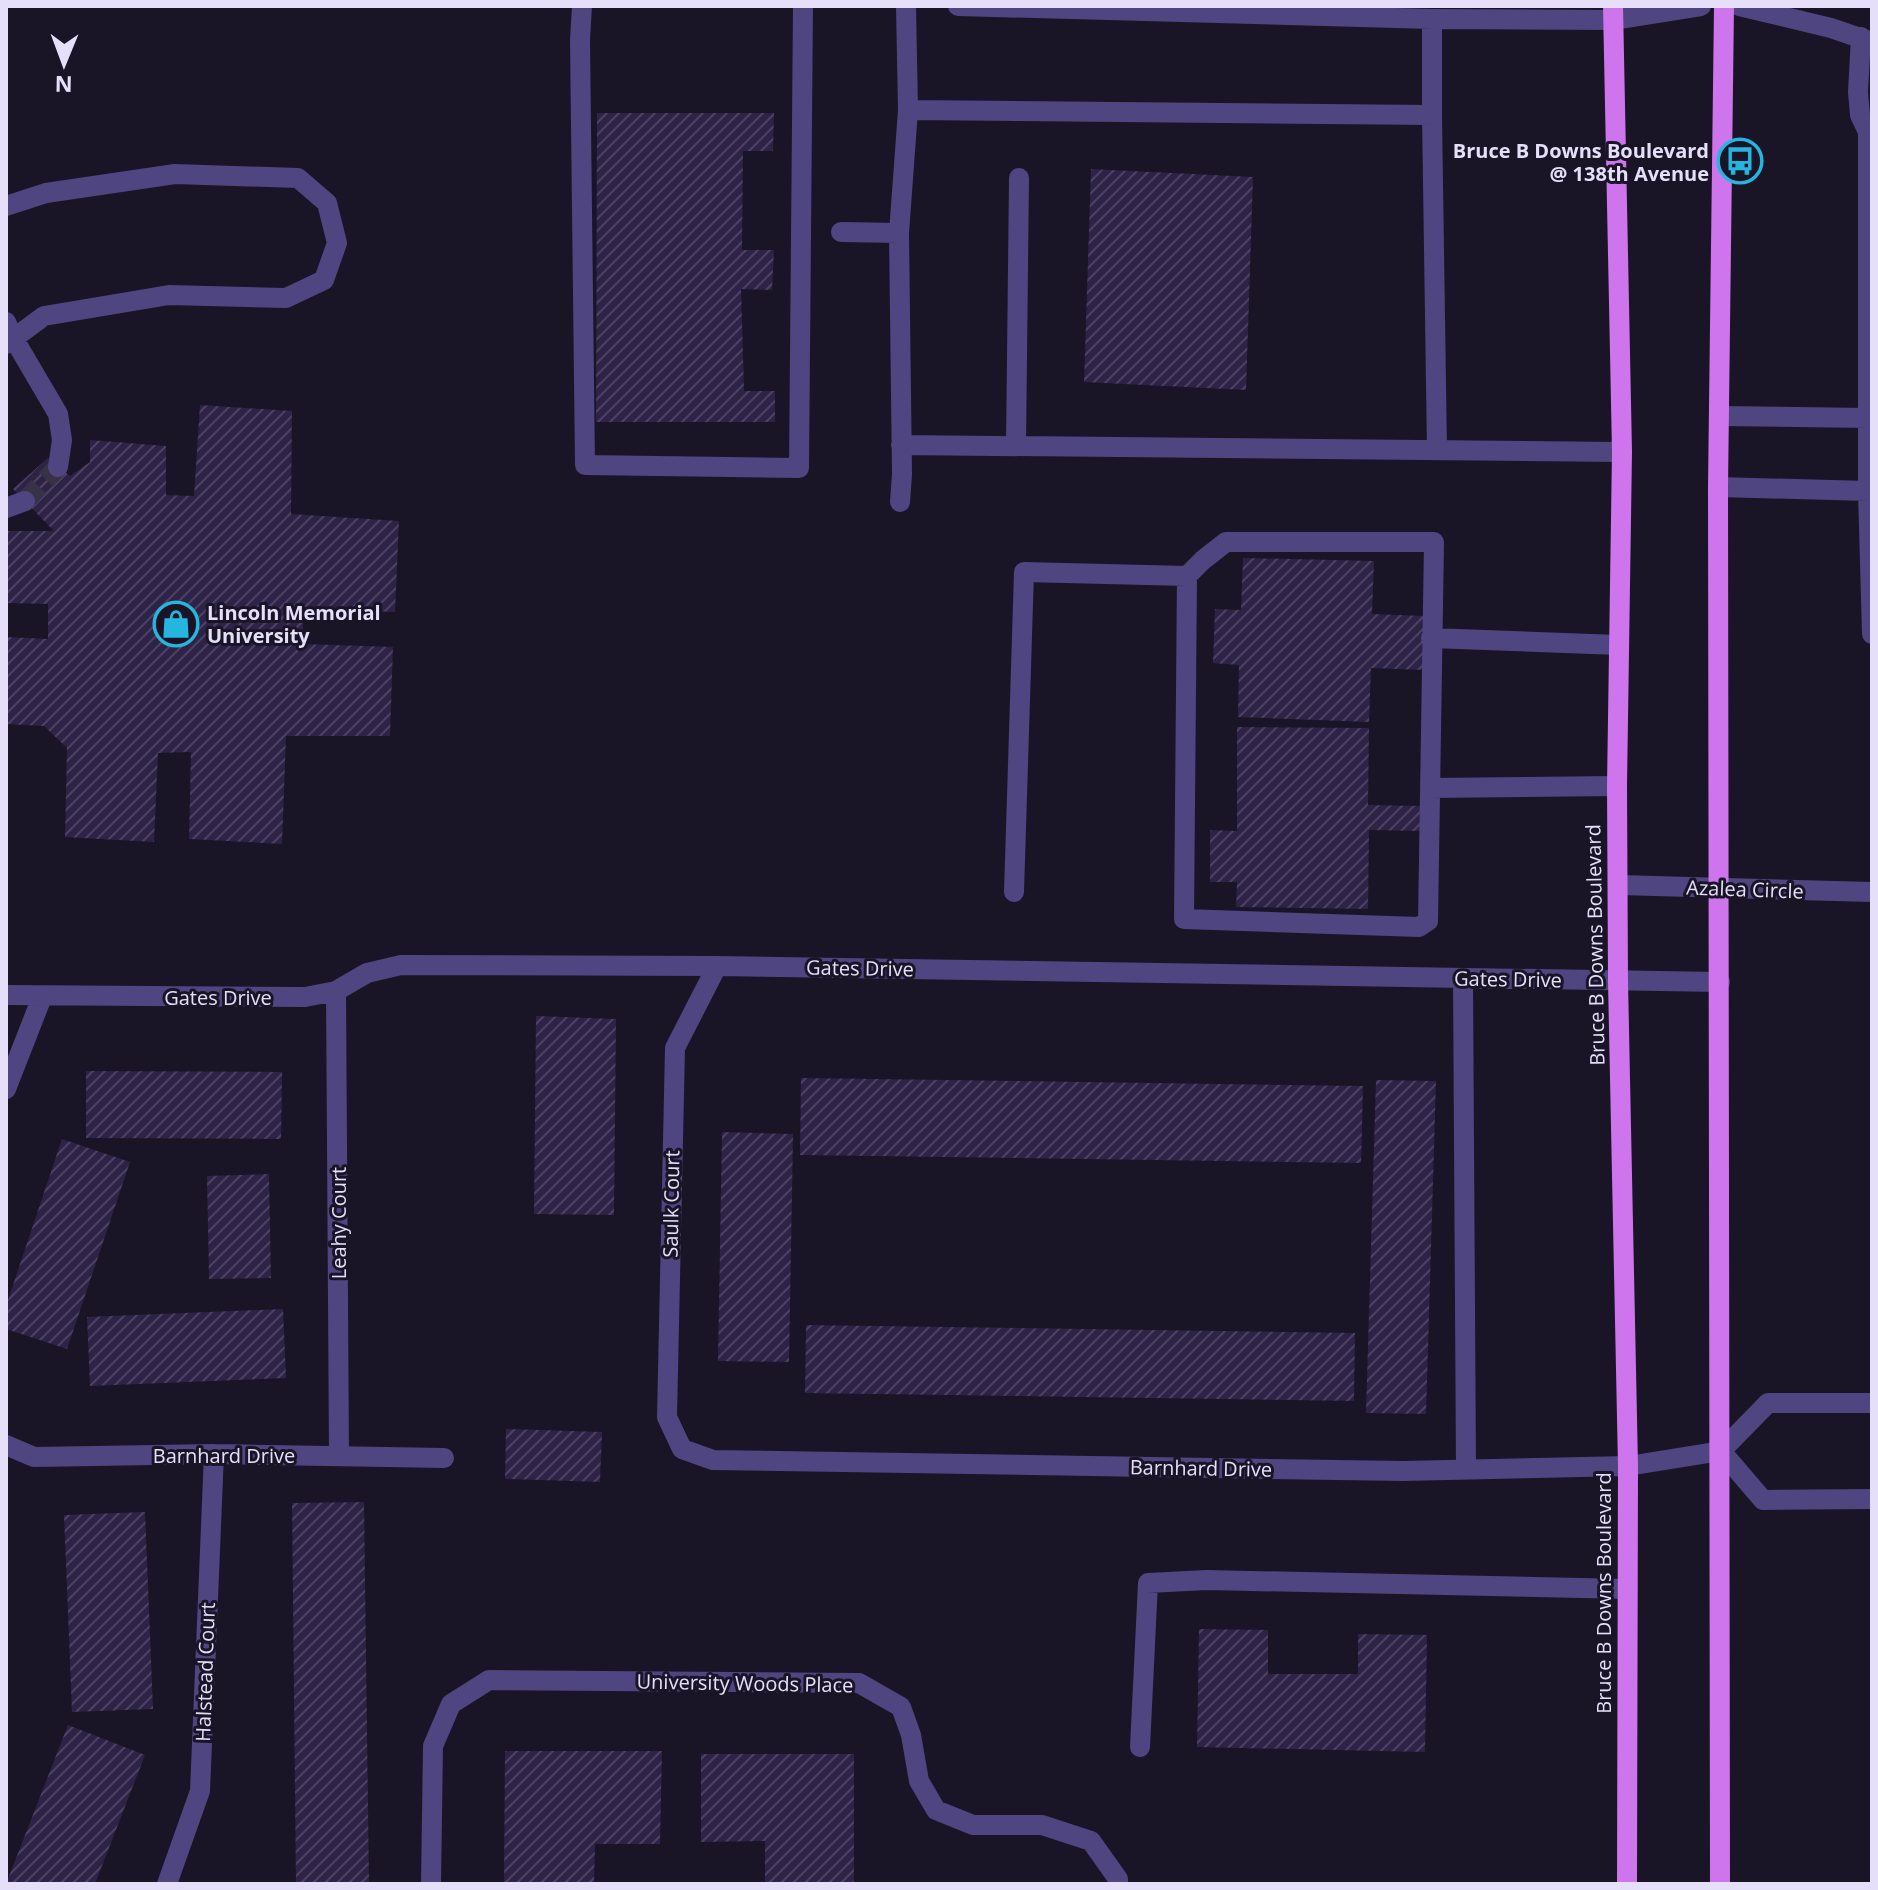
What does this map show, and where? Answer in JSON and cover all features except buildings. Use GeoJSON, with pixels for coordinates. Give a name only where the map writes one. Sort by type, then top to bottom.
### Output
{"type":"FeatureCollection","features":[{"type":"Feature","properties":{"kind":"main road"},"geometry":{"type":"LineString","coordinates":[[1720,1884],[1718,487],[1724,6]]}},
{"type":"Feature","properties":{"kind":"main road","name":"Bruce B Downs Boulevard"},"geometry":{"type":"LineString","coordinates":[[1613,13],[1622,452],[1617,786],[1628,1466],[1627,1884]]}},
{"type":"Feature","properties":{"kind":"street"},"geometry":{"type":"LineString","coordinates":[[582,6],[585,465],[799,468],[803,6]]}},
{"type":"Feature","properties":{"kind":"street"},"geometry":{"type":"LineString","coordinates":[[900,502],[899,233],[908,110],[906,6]]}},
{"type":"Feature","properties":{"kind":"street"},"geometry":{"type":"LineString","coordinates":[[958,6],[1432,19],[1613,13],[1701,6]]}},
{"type":"Feature","properties":{"kind":"street"},"geometry":{"type":"LineString","coordinates":[[1739,6],[1868,37],[1858,92],[1860,115],[1870,128],[1872,634]]}},
{"type":"Feature","properties":{"kind":"street"},"geometry":{"type":"LineString","coordinates":[[1432,19],[1437,451]]}},
{"type":"Feature","properties":{"kind":"street"},"geometry":{"type":"LineString","coordinates":[[908,110],[1432,115]]}},
{"type":"Feature","properties":{"kind":"street"},"geometry":{"type":"LineString","coordinates":[[6,206],[46,193],[175,174],[298,178],[327,203],[337,243],[324,280],[286,298],[169,295],[44,316],[9,335],[58,414],[62,440],[58,467]]}},
{"type":"Feature","properties":{"kind":"street"},"geometry":{"type":"LineString","coordinates":[[1016,446],[1019,178]]}},
{"type":"Feature","properties":{"kind":"street"},"geometry":{"type":"LineString","coordinates":[[841,232],[899,233]]}},
{"type":"Feature","properties":{"kind":"street"},"geometry":{"type":"LineString","coordinates":[[1719,416],[1871,417]]}},
{"type":"Feature","properties":{"kind":"street"},"geometry":{"type":"LineString","coordinates":[[901,445],[1622,452]]}},
{"type":"Feature","properties":{"kind":"street"},"geometry":{"type":"LineString","coordinates":[[1718,487],[1870,493]]}},
{"type":"Feature","properties":{"kind":"street"},"geometry":{"type":"LineString","coordinates":[[1226,542],[1434,542],[1431,638],[1428,921],[1419,927],[1184,919],[1187,576],[1226,542]]}},
{"type":"Feature","properties":{"kind":"street"},"geometry":{"type":"LineString","coordinates":[[1014,892],[1024,572],[1187,576]]}},
{"type":"Feature","properties":{"kind":"street"},"geometry":{"type":"LineString","coordinates":[[1431,638],[1619,645]]}},
{"type":"Feature","properties":{"kind":"street"},"geometry":{"type":"LineString","coordinates":[[1430,788],[1617,786]]}},
{"type":"Feature","properties":{"kind":"street","name":"Azalea Circle"},"geometry":{"type":"LineString","coordinates":[[1619,885],[1872,892]]}},
{"type":"Feature","properties":{"kind":"street","name":"Gates Drive"},"geometry":{"type":"LineString","coordinates":[[6,995],[305,997],[336,991],[367,973],[401,965],[717,966],[1720,982]]}},
{"type":"Feature","properties":{"kind":"street","name":"Saulk Court"},"geometry":{"type":"LineString","coordinates":[[682,1449],[667,1417],[675,1048],[717,966]]}},
{"type":"Feature","properties":{"kind":"street"},"geometry":{"type":"LineString","coordinates":[[1463,979],[1466,1470]]}},
{"type":"Feature","properties":{"kind":"street","name":"Leahy Court"},"geometry":{"type":"LineString","coordinates":[[336,991],[339,1455]]}},
{"type":"Feature","properties":{"kind":"street"},"geometry":{"type":"LineString","coordinates":[[6,1089],[42,997]]}},
{"type":"Feature","properties":{"kind":"street"},"geometry":{"type":"LineString","coordinates":[[1872,1403],[1768,1403],[1721,1451],[1763,1500],[1872,1499]]}},
{"type":"Feature","properties":{"kind":"street","name":"Barnhard Drive"},"geometry":{"type":"LineString","coordinates":[[6,1445],[34,1457],[214,1454],[444,1458]]}},
{"type":"Feature","properties":{"kind":"street","name":"Barnhard Drive"},"geometry":{"type":"LineString","coordinates":[[682,1449],[713,1460],[1356,1470],[1628,1466],[1721,1451]]}},
{"type":"Feature","properties":{"kind":"street","name":"Halstead Court"},"geometry":{"type":"LineString","coordinates":[[167,1884],[200,1791],[214,1454]]}},
{"type":"Feature","properties":{"kind":"street"},"geometry":{"type":"LineString","coordinates":[[1140,1747],[1148,1583],[1207,1580],[1627,1589]]}},
{"type":"Feature","properties":{"kind":"street","name":"University Woods Place"},"geometry":{"type":"LineString","coordinates":[[431,1884],[433,1746],[451,1704],[489,1680],[859,1683],[901,1707],[911,1735],[919,1781],[936,1810],[973,1825],[1042,1825],[1091,1841],[1118,1879],[1118,1884]]}},
{"type":"Feature","properties":{"kind":"tunnel"},"geometry":{"type":"LineString","coordinates":[[25,501],[58,467]]}},
{"type":"Feature","properties":{"kind":"place","name":"Bruce B Downs Boulevard @ 138th Avenue"},"geometry":{"type":"Point","coordinates":[1740,161]}},
{"type":"Feature","properties":{"kind":"place","name":"Lincoln Memorial University"},"geometry":{"type":"Point","coordinates":[176,624]}}]}
